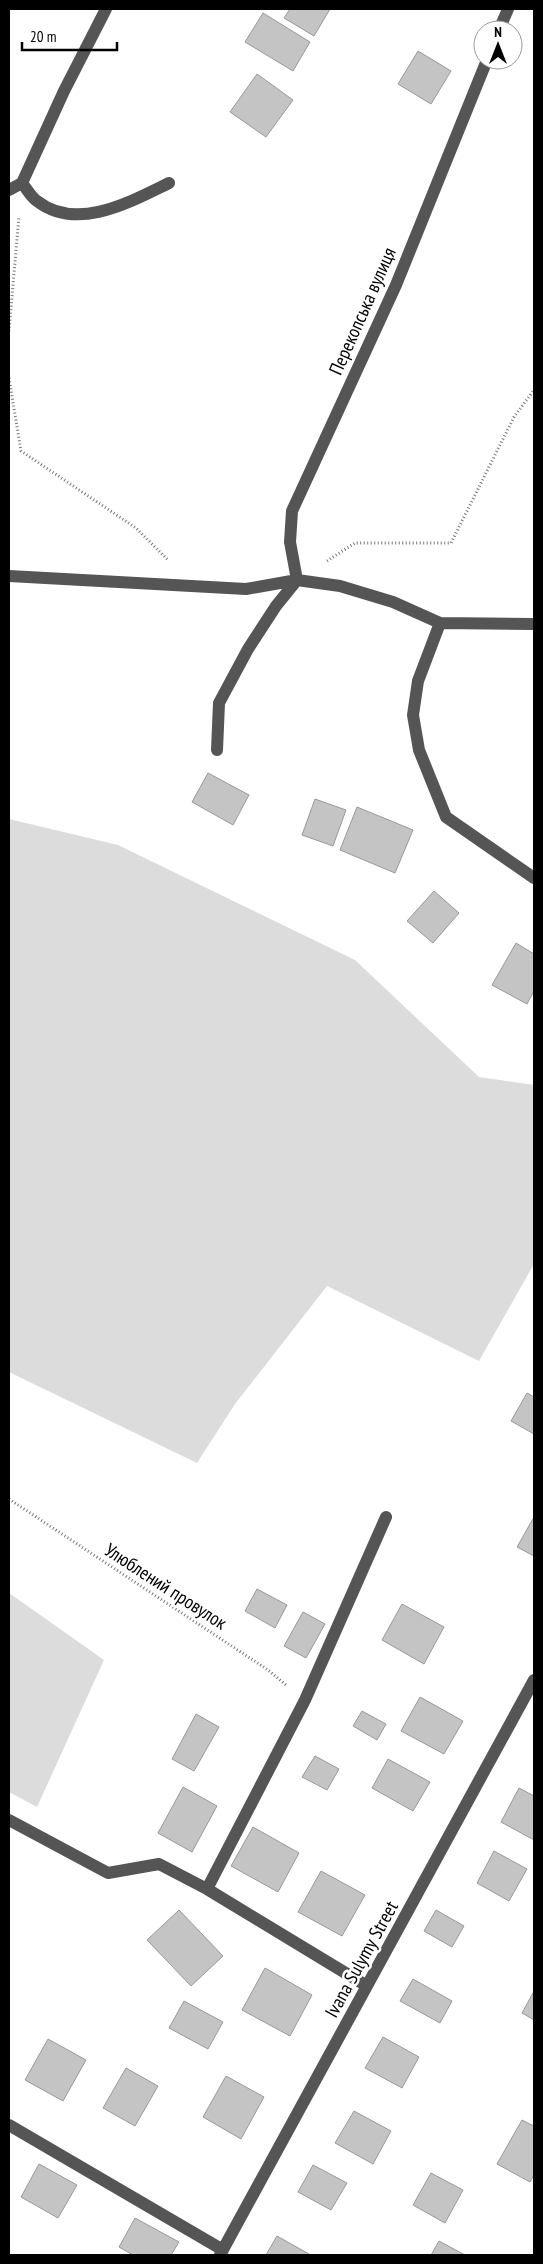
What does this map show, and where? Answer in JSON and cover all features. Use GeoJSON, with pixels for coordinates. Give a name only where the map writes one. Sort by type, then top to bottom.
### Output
{"type":"FeatureCollection","features":[{"type":"Feature","properties":{"kind":"street"},"geometry":{"type":"LineString","coordinates":[[9,190],[22,183],[64,91],[106,9]]}},
{"type":"Feature","properties":{"kind":"street","name":"Перекопська вулиця"},"geometry":{"type":"LineString","coordinates":[[297,580],[290,542],[292,511],[396,285],[483,70]]}},
{"type":"Feature","properties":{"kind":"street"},"geometry":{"type":"LineString","coordinates":[[22,183],[36,201],[56,212],[84,215],[133,201],[168,183]]}},
{"type":"Feature","properties":{"kind":"street"},"geometry":{"type":"LineString","coordinates":[[9,576],[246,589],[297,580],[340,586],[393,602],[440,623],[534,624]]}},
{"type":"Feature","properties":{"kind":"street"},"geometry":{"type":"LineString","coordinates":[[217,750],[219,702],[248,649],[276,606],[297,580]]}},
{"type":"Feature","properties":{"kind":"street"},"geometry":{"type":"LineString","coordinates":[[440,623],[418,681],[413,715],[419,750],[446,817],[534,878]]}},
{"type":"Feature","properties":{"kind":"street"},"geometry":{"type":"LineString","coordinates":[[207,1889],[305,1700],[386,1517]]}},
{"type":"Feature","properties":{"kind":"street","name":"Ivana Sulymy Street"},"geometry":{"type":"LineString","coordinates":[[222,2252],[534,1680]]}},
{"type":"Feature","properties":{"kind":"street"},"geometry":{"type":"LineString","coordinates":[[9,1820],[108,1873],[159,1864],[207,1889],[367,1986]]}},
{"type":"Feature","properties":{"kind":"street"},"geometry":{"type":"LineString","coordinates":[[9,2125],[222,2252]]}},
{"type":"Feature","properties":{"kind":"path"},"geometry":{"type":"LineString","coordinates":[[9,331],[22,183]]}},
{"type":"Feature","properties":{"kind":"path"},"geometry":{"type":"LineString","coordinates":[[9,378],[21,451],[136,528],[194,586]]}},
{"type":"Feature","properties":{"kind":"path"},"geometry":{"type":"LineString","coordinates":[[297,580],[355,544],[451,544],[514,417],[534,390]]}},
{"type":"Feature","properties":{"kind":"path","name":"Улюблений провулок"},"geometry":{"type":"LineString","coordinates":[[9,1499],[268,1670],[305,1700]]}},
{"type":"Feature","properties":{"kind":"shaded area"},"geometry":{"type":"Polygon","coordinates":[[[9,819],[118,845],[355,960],[479,1077],[534,1085],[534,1264],[479,1361],[327,1286],[235,1404],[197,1463],[9,1372],[9,819]]]}},
{"type":"Feature","properties":{"kind":"shaded area"},"geometry":{"type":"Polygon","coordinates":[[[9,1593],[104,1660],[37,1807],[9,1792],[9,1593]]]}},
{"type":"Feature","properties":{"kind":"building"},"geometry":{"type":"Polygon","coordinates":[[[290,9],[330,9],[314,36],[284,18],[290,9]]]}},
{"type":"Feature","properties":{"kind":"building"},"geometry":{"type":"Polygon","coordinates":[[[263,13],[310,42],[293,71],[245,42],[263,13]]]}},
{"type":"Feature","properties":{"kind":"building"},"geometry":{"type":"Polygon","coordinates":[[[418,51],[451,71],[431,104],[398,84],[418,51]]]}},
{"type":"Feature","properties":{"kind":"building"},"geometry":{"type":"Polygon","coordinates":[[[257,74],[293,100],[266,137],[230,112],[257,74]]]}},
{"type":"Feature","properties":{"kind":"building"},"geometry":{"type":"Polygon","coordinates":[[[208,773],[249,795],[233,825],[192,802],[208,773]]]}},
{"type":"Feature","properties":{"kind":"building"},"geometry":{"type":"Polygon","coordinates":[[[315,799],[346,810],[333,846],[302,835],[315,799]]]}},
{"type":"Feature","properties":{"kind":"building"},"geometry":{"type":"Polygon","coordinates":[[[357,807],[413,830],[395,873],[340,850],[357,807]]]}},
{"type":"Feature","properties":{"kind":"building"},"geometry":{"type":"Polygon","coordinates":[[[434,891],[459,913],[433,943],[407,921],[434,891]]]}},
{"type":"Feature","properties":{"kind":"building"},"geometry":{"type":"Polygon","coordinates":[[[516,943],[534,954],[534,991],[527,1004],[492,985],[516,943]]]}},
{"type":"Feature","properties":{"kind":"building"},"geometry":{"type":"Polygon","coordinates":[[[527,1393],[534,1397],[534,1434],[511,1421],[527,1393]]]}},
{"type":"Feature","properties":{"kind":"building"},"geometry":{"type":"Polygon","coordinates":[[[534,1517],[534,1556],[517,1547],[534,1517]]]}},
{"type":"Feature","properties":{"kind":"building"},"geometry":{"type":"Polygon","coordinates":[[[257,1589],[287,1605],[275,1628],[245,1611],[257,1589]]]}},
{"type":"Feature","properties":{"kind":"building"},"geometry":{"type":"Polygon","coordinates":[[[402,1604],[444,1627],[424,1664],[382,1640],[402,1604]]]}},
{"type":"Feature","properties":{"kind":"building"},"geometry":{"type":"Polygon","coordinates":[[[303,1612],[325,1624],[306,1658],[284,1646],[303,1612]]]}},
{"type":"Feature","properties":{"kind":"building"},"geometry":{"type":"Polygon","coordinates":[[[420,1697],[463,1721],[444,1754],[401,1731],[420,1697]]]}},
{"type":"Feature","properties":{"kind":"building"},"geometry":{"type":"Polygon","coordinates":[[[362,1711],[386,1724],[377,1740],[353,1726],[362,1711]]]}},
{"type":"Feature","properties":{"kind":"building"},"geometry":{"type":"Polygon","coordinates":[[[196,1714],[219,1727],[194,1771],[172,1759],[196,1714]]]}},
{"type":"Feature","properties":{"kind":"building"},"geometry":{"type":"Polygon","coordinates":[[[315,1756],[339,1769],[327,1790],[302,1777],[315,1756]]]}},
{"type":"Feature","properties":{"kind":"building"},"geometry":{"type":"Polygon","coordinates":[[[388,1759],[430,1782],[413,1811],[372,1788],[388,1759]]]}},
{"type":"Feature","properties":{"kind":"building"},"geometry":{"type":"Polygon","coordinates":[[[183,1787],[217,1806],[192,1852],[158,1833],[183,1787]]]}},
{"type":"Feature","properties":{"kind":"building"},"geometry":{"type":"Polygon","coordinates":[[[519,1788],[534,1796],[534,1840],[501,1822],[519,1788]]]}},
{"type":"Feature","properties":{"kind":"building"},"geometry":{"type":"Polygon","coordinates":[[[253,1827],[299,1853],[278,1892],[231,1866],[253,1827]]]}},
{"type":"Feature","properties":{"kind":"building"},"geometry":{"type":"Polygon","coordinates":[[[494,1851],[527,1869],[509,1901],[477,1883],[494,1851]]]}},
{"type":"Feature","properties":{"kind":"building"},"geometry":{"type":"Polygon","coordinates":[[[321,1871],[365,1895],[342,1936],[298,1912],[321,1871]]]}},
{"type":"Feature","properties":{"kind":"building"},"geometry":{"type":"Polygon","coordinates":[[[179,1910],[223,1956],[191,1986],[147,1940],[179,1910]]]}},
{"type":"Feature","properties":{"kind":"building"},"geometry":{"type":"Polygon","coordinates":[[[436,1910],[464,1926],[452,1947],[424,1931],[436,1910]]]}},
{"type":"Feature","properties":{"kind":"building"},"geometry":{"type":"Polygon","coordinates":[[[265,1968],[312,1995],[290,2036],[242,2010],[265,1968]]]}},
{"type":"Feature","properties":{"kind":"building"},"geometry":{"type":"Polygon","coordinates":[[[413,1979],[452,2001],[440,2023],[400,2001],[413,1979]]]}},
{"type":"Feature","properties":{"kind":"building"},"geometry":{"type":"Polygon","coordinates":[[[534,1991],[534,2020],[522,2013],[534,1991]]]}},
{"type":"Feature","properties":{"kind":"building"},"geometry":{"type":"Polygon","coordinates":[[[184,2001],[223,2022],[208,2049],[169,2028],[184,2001]]]}},
{"type":"Feature","properties":{"kind":"building"},"geometry":{"type":"Polygon","coordinates":[[[383,2037],[419,2057],[402,2088],[365,2068],[383,2037]]]}},
{"type":"Feature","properties":{"kind":"building"},"geometry":{"type":"Polygon","coordinates":[[[48,2039],[86,2060],[63,2101],[25,2080],[48,2039]]]}},
{"type":"Feature","properties":{"kind":"building"},"geometry":{"type":"Polygon","coordinates":[[[126,2068],[158,2086],[135,2126],[103,2108],[126,2068]]]}},
{"type":"Feature","properties":{"kind":"building"},"geometry":{"type":"Polygon","coordinates":[[[226,2076],[264,2097],[241,2139],[203,2117],[226,2076]]]}},
{"type":"Feature","properties":{"kind":"building"},"geometry":{"type":"Polygon","coordinates":[[[354,2111],[391,2131],[373,2164],[335,2143],[354,2111]]]}},
{"type":"Feature","properties":{"kind":"building"},"geometry":{"type":"Polygon","coordinates":[[[522,2120],[534,2126],[534,2175],[530,2182],[497,2164],[522,2120]]]}},
{"type":"Feature","properties":{"kind":"building"},"geometry":{"type":"Polygon","coordinates":[[[39,2164],[77,2185],[58,2218],[21,2197],[39,2164]]]}},
{"type":"Feature","properties":{"kind":"building"},"geometry":{"type":"Polygon","coordinates":[[[313,2165],[347,2183],[331,2210],[298,2192],[313,2165]]]}},
{"type":"Feature","properties":{"kind":"building"},"geometry":{"type":"Polygon","coordinates":[[[431,2173],[463,2190],[445,2223],[413,2205],[431,2173]]]}},
{"type":"Feature","properties":{"kind":"building"},"geometry":{"type":"Polygon","coordinates":[[[135,2218],[179,2242],[171,2255],[133,2255],[119,2247],[135,2218]]]}},
{"type":"Feature","properties":{"kind":"building"},"geometry":{"type":"Polygon","coordinates":[[[277,2236],[309,2254],[266,2255],[277,2236]]]}},
{"type":"Feature","properties":{"kind":"building"},"geometry":{"type":"Polygon","coordinates":[[[439,2241],[465,2255],[431,2255],[439,2241]]]}}]}
